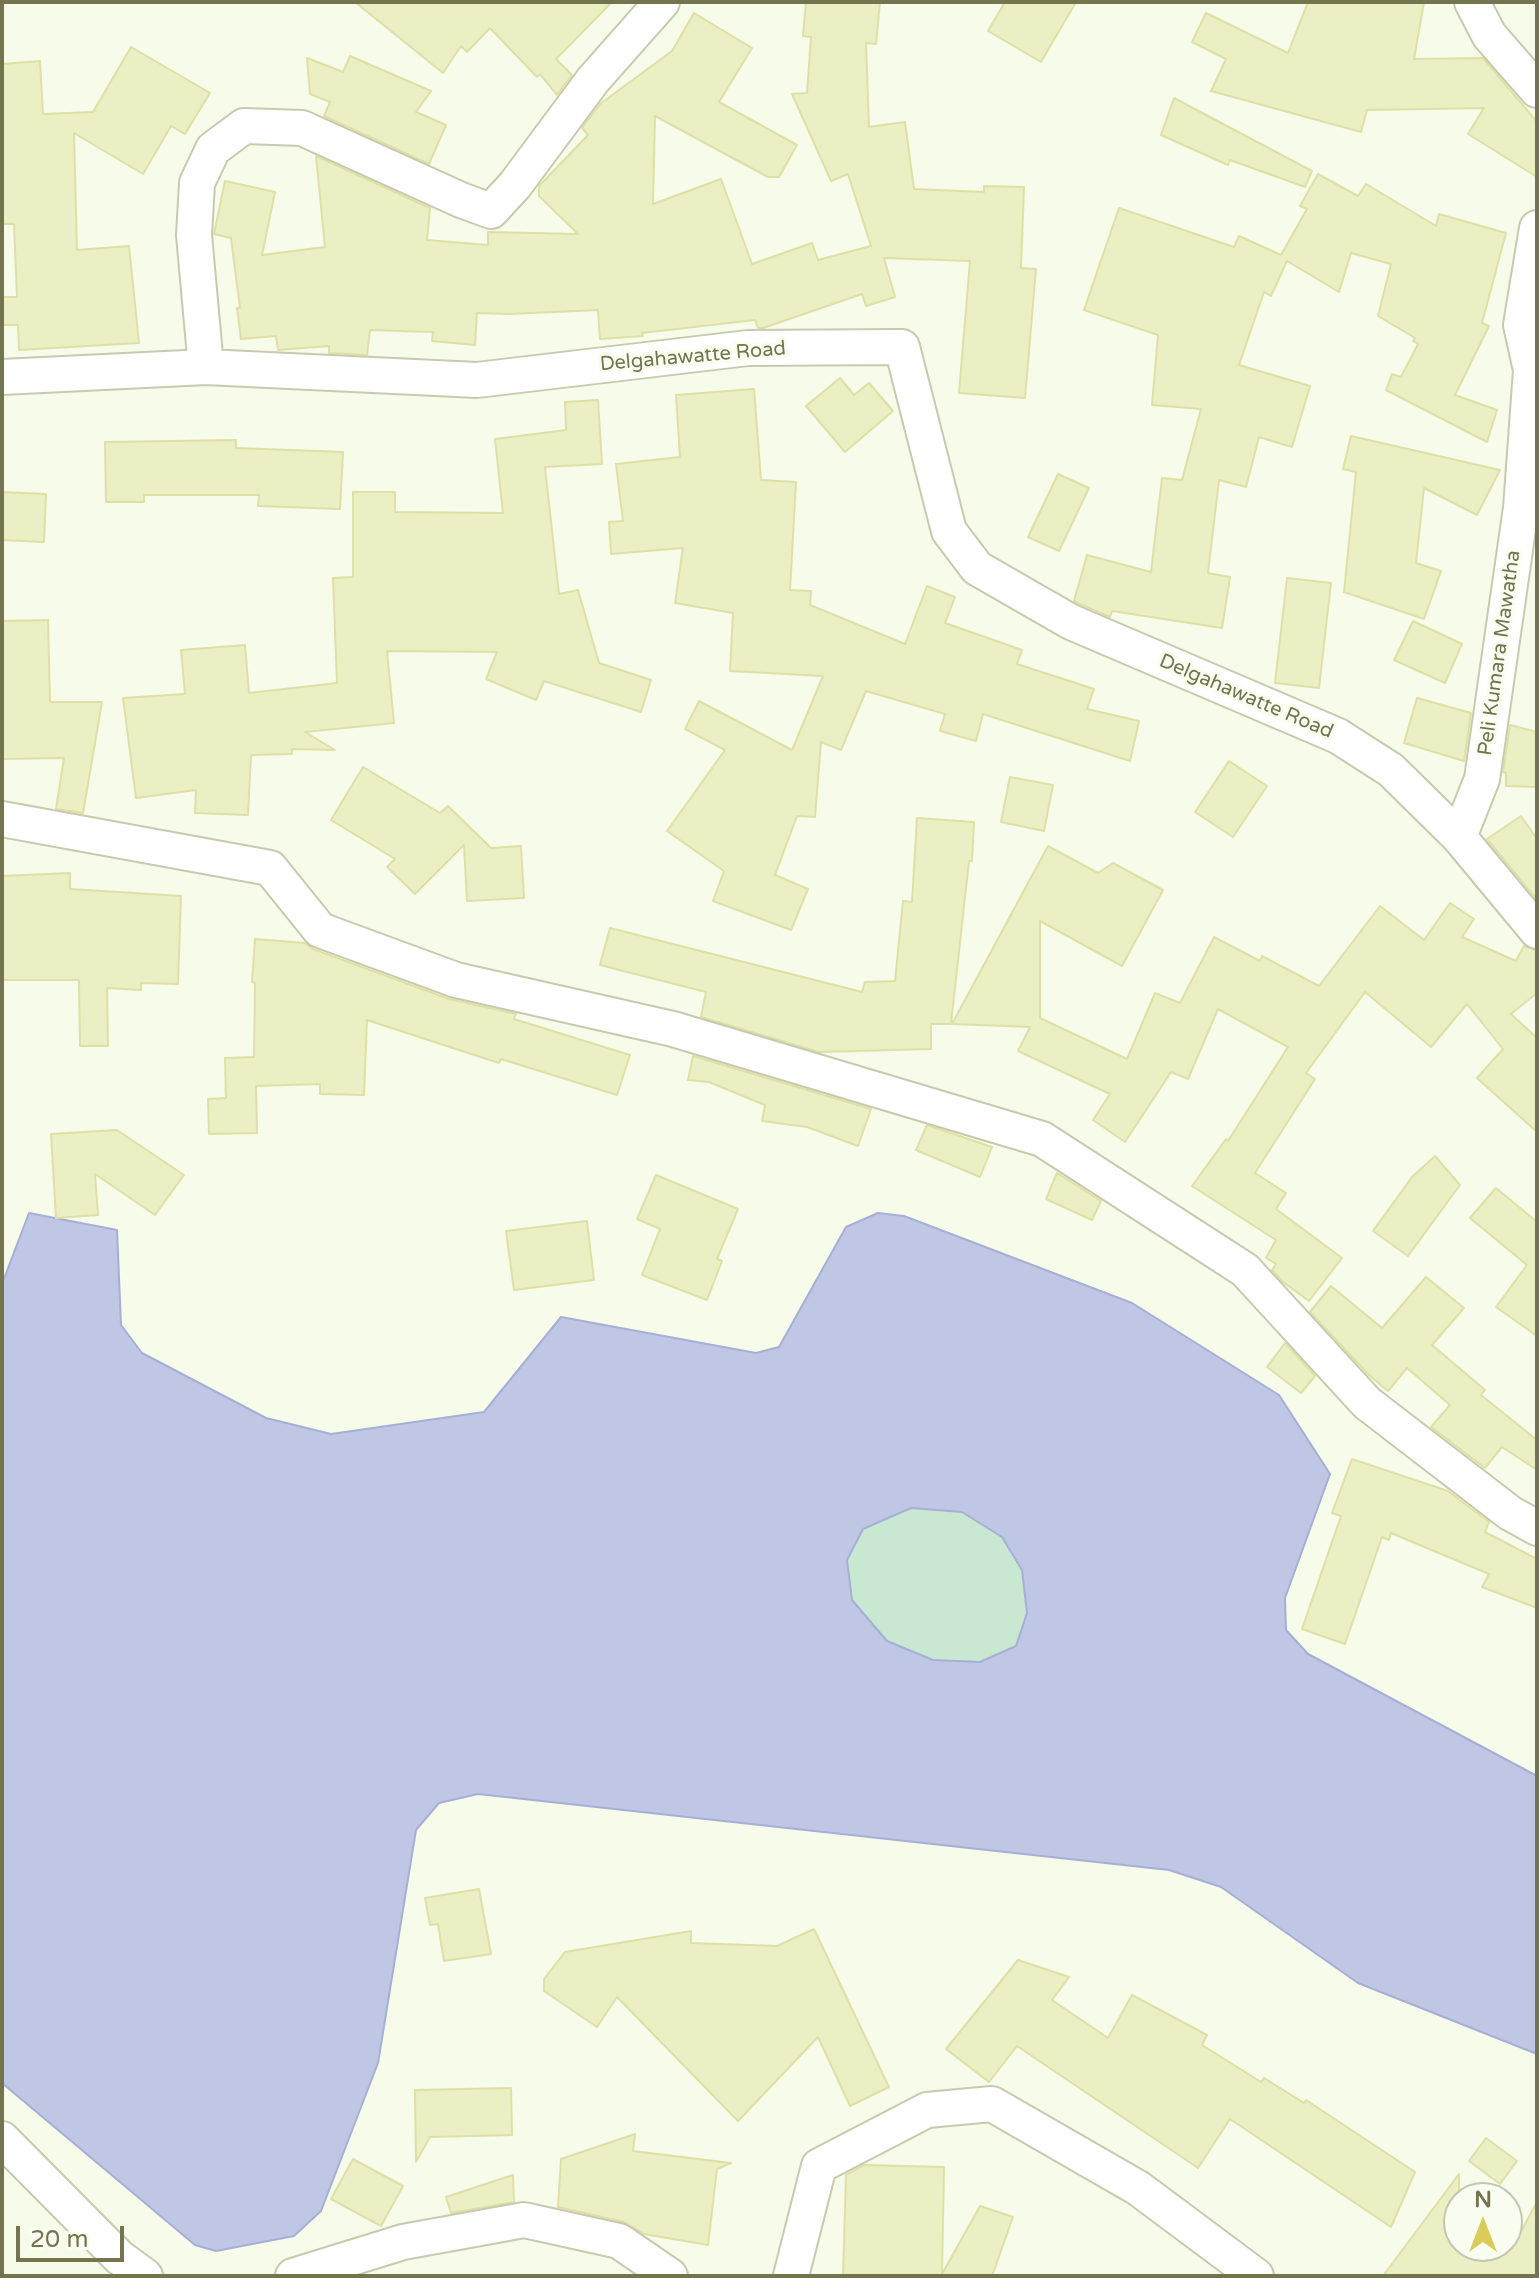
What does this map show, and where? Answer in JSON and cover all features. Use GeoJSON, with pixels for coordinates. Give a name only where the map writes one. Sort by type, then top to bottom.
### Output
{"type":"FeatureCollection","features":[{"type":"Feature","properties":{"kind":"street"},"geometry":{"type":"LineString","coordinates":[[206,367],[194,235],[197,183],[213,149],[244,126],[302,128],[491,211],[515,185],[593,80],[662,2]]}},
{"type":"Feature","properties":{"kind":"street"},"geometry":{"type":"LineString","coordinates":[[1472,2],[1489,35],[1537,90]]}},
{"type":"Feature","properties":{"kind":"street","name":"Peli Kumara Mawatha"},"geometry":{"type":"LineString","coordinates":[[1459,837],[1482,779],[1521,508],[1531,370],[1521,325],[1537,228]]}},
{"type":"Feature","properties":{"kind":"street","name":"Delgahawatte Road"},"geometry":{"type":"LineString","coordinates":[[2,377],[206,367],[477,380],[748,348],[902,347],[949,531],[977,568],[1071,622],[1338,736],[1391,770],[1459,837],[1537,931]]}},
{"type":"Feature","properties":{"kind":"street"},"geometry":{"type":"LineString","coordinates":[[2,819],[270,868],[320,930],[456,980],[673,1029],[1042,1139],[1245,1270],[1367,1403],[1510,1513],[1537,1528]]}},
{"type":"Feature","properties":{"kind":"street"},"geometry":{"type":"LineString","coordinates":[[791,2276],[819,2166],[927,2110],[992,2104],[1138,2188],[1256,2276]]}},
{"type":"Feature","properties":{"kind":"street"},"geometry":{"type":"LineString","coordinates":[[2,2139],[119,2257],[145,2276]]}},
{"type":"Feature","properties":{"kind":"street"},"geometry":{"type":"LineString","coordinates":[[293,2276],[403,2242],[524,2220],[619,2241],[670,2276]]}},
{"type":"Feature","properties":{"kind":"green space"},"geometry":{"type":"Polygon","coordinates":[[[911,1508],[962,1512],[1002,1537],[1022,1570],[1027,1613],[1016,1646],[980,1662],[933,1660],[887,1641],[852,1600],[847,1560],[863,1529],[911,1508]]]}},
{"type":"Feature","properties":{"kind":"water"},"geometry":{"type":"Polygon","coordinates":[[[29,1213],[117,1230],[121,1325],[142,1353],[266,1418],[331,1434],[484,1412],[561,1317],[756,1353],[779,1347],[846,1227],[878,1213],[904,1216],[1132,1303],[1279,1395],[1330,1474],[1285,1598],[1286,1630],[1308,1654],[1537,1776],[1537,2054],[1358,1983],[1221,1887],[1169,1870],[478,1794],[439,1803],[416,1830],[378,2063],[321,2211],[294,2236],[216,2251],[195,2245],[2,2083],[2,1284],[29,1213]],[[911,1508],[863,1529],[847,1560],[852,1600],[887,1641],[933,1660],[980,1662],[1016,1646],[1027,1613],[1022,1570],[1002,1537],[962,1512],[911,1508]]]}},
{"type":"Feature","properties":{"kind":"building"},"geometry":{"type":"Polygon","coordinates":[[[355,2],[612,2],[556,59],[572,75],[557,95],[540,74],[537,77],[490,28],[467,52],[461,46],[443,73],[355,2]]]}},
{"type":"Feature","properties":{"kind":"building"},"geometry":{"type":"Polygon","coordinates":[[[806,2],[880,2],[876,44],[866,43],[869,127],[905,122],[914,189],[984,192],[984,186],[1024,187],[1021,268],[1036,269],[1025,398],[959,393],[970,261],[884,258],[895,297],[866,306],[862,294],[763,328],[758,328],[755,320],[600,339],[598,310],[477,313],[475,345],[432,341],[433,332],[370,330],[367,355],[329,353],[329,346],[278,350],[276,336],[241,339],[231,238],[214,234],[225,181],[275,192],[262,255],[325,247],[316,156],[430,208],[427,240],[488,245],[488,232],[578,234],[539,196],[539,186],[588,135],[582,128],[600,104],[672,51],[694,13],[752,48],[719,102],[797,145],[779,177],[768,177],[655,116],[653,204],[721,179],[752,264],[812,243],[818,260],[871,246],[848,174],[831,181],[792,94],[807,93],[811,37],[803,36],[806,2]]]}},
{"type":"Feature","properties":{"kind":"building"},"geometry":{"type":"Polygon","coordinates":[[[1005,2],[1076,2],[1041,62],[988,31],[1005,2]]]}},
{"type":"Feature","properties":{"kind":"building"},"geometry":{"type":"Polygon","coordinates":[[[1308,2],[1424,2],[1414,59],[1483,58],[1537,122],[1537,177],[1468,134],[1484,108],[1367,110],[1361,132],[1211,91],[1226,59],[1192,42],[1206,13],[1288,53],[1308,2]]]}},
{"type":"Feature","properties":{"kind":"building"},"geometry":{"type":"Polygon","coordinates":[[[131,47],[210,93],[185,134],[171,126],[143,174],[74,133],[77,250],[129,246],[139,343],[19,350],[18,325],[2,325],[2,297],[17,297],[14,224],[3,224],[2,64],[40,61],[43,114],[93,112],[131,47]]]}},
{"type":"Feature","properties":{"kind":"building"},"geometry":{"type":"Polygon","coordinates":[[[350,56],[431,91],[416,112],[446,125],[429,164],[324,116],[330,102],[310,94],[307,58],[343,72],[350,56]]]}},
{"type":"Feature","properties":{"kind":"building"},"geometry":{"type":"Polygon","coordinates":[[[1174,98],[1312,171],[1305,187],[1230,160],[1228,165],[1161,135],[1174,98]]]}},
{"type":"Feature","properties":{"kind":"building"},"geometry":{"type":"Polygon","coordinates":[[[1318,174],[1358,196],[1366,184],[1436,226],[1439,214],[1506,233],[1482,323],[1489,326],[1455,395],[1497,410],[1487,442],[1386,390],[1392,374],[1401,377],[1418,344],[1413,341],[1415,338],[1378,316],[1391,264],[1351,253],[1339,292],[1287,261],[1271,296],[1264,292],[1239,365],[1310,386],[1292,447],[1259,437],[1246,487],[1219,480],[1208,573],[1230,577],[1222,628],[1112,611],[1110,617],[1074,601],[1087,555],[1151,572],[1162,478],[1182,480],[1201,409],[1152,405],[1158,335],[1084,310],[1119,208],[1234,247],[1239,236],[1281,255],[1307,209],[1300,206],[1318,174]]]}},
{"type":"Feature","properties":{"kind":"building"},"geometry":{"type":"Polygon","coordinates":[[[840,378],[854,395],[869,383],[893,411],[845,452],[806,406],[840,378]]]}},
{"type":"Feature","properties":{"kind":"building"},"geometry":{"type":"Polygon","coordinates":[[[754,389],[761,480],[796,482],[790,590],[811,591],[810,605],[905,644],[927,586],[955,597],[945,623],[1022,650],[1017,664],[1094,689],[1087,709],[1139,721],[1130,761],[983,714],[976,741],[940,731],[945,714],[866,691],[841,750],[821,742],[815,817],[797,816],[775,875],[808,889],[791,930],[713,901],[724,871],[667,831],[725,750],[685,729],[699,701],[792,750],[823,676],[730,671],[733,613],[675,603],[683,548],[611,554],[609,522],[623,521],[616,464],[680,457],[676,395],[754,389]]]}},
{"type":"Feature","properties":{"kind":"building"},"geometry":{"type":"Polygon","coordinates":[[[598,400],[602,464],[545,467],[559,594],[578,590],[599,663],[651,680],[641,712],[544,681],[536,700],[486,679],[497,652],[387,651],[394,723],[305,732],[335,750],[292,749],[292,754],[251,755],[248,815],[195,813],[196,790],[136,798],[123,698],[185,694],[181,650],[245,645],[249,693],[337,683],[333,578],[353,577],[353,492],[395,492],[395,512],[503,513],[495,439],[566,430],[565,402],[598,400]]]}},
{"type":"Feature","properties":{"kind":"building"},"geometry":{"type":"Polygon","coordinates":[[[1351,436],[1500,470],[1477,515],[1424,488],[1416,563],[1441,571],[1424,619],[1344,592],[1356,472],[1343,469],[1351,436]]]}},
{"type":"Feature","properties":{"kind":"building"},"geometry":{"type":"Polygon","coordinates":[[[236,440],[236,448],[343,452],[340,509],[258,506],[259,495],[144,495],[144,502],[106,502],[105,442],[236,440]]]}},
{"type":"Feature","properties":{"kind":"building"},"geometry":{"type":"Polygon","coordinates":[[[1058,474],[1089,488],[1059,551],[1028,537],[1058,474]]]}},
{"type":"Feature","properties":{"kind":"building"},"geometry":{"type":"Polygon","coordinates":[[[2,492],[46,494],[44,542],[2,540],[2,492]]]}},
{"type":"Feature","properties":{"kind":"building"},"geometry":{"type":"Polygon","coordinates":[[[1287,578],[1331,583],[1319,688],[1275,683],[1287,578]]]}},
{"type":"Feature","properties":{"kind":"building"},"geometry":{"type":"Polygon","coordinates":[[[48,620],[50,702],[102,702],[83,813],[56,809],[64,758],[2,759],[2,621],[48,620]]]}},
{"type":"Feature","properties":{"kind":"building"},"geometry":{"type":"Polygon","coordinates":[[[1413,621],[1462,644],[1445,683],[1394,660],[1413,621]]]}},
{"type":"Feature","properties":{"kind":"building"},"geometry":{"type":"Polygon","coordinates":[[[1417,698],[1471,713],[1464,761],[1404,743],[1417,698]]]}},
{"type":"Feature","properties":{"kind":"building"},"geometry":{"type":"Polygon","coordinates":[[[1510,725],[1537,732],[1537,787],[1506,786],[1506,773],[1503,772],[1510,725]]]}},
{"type":"Feature","properties":{"kind":"building"},"geometry":{"type":"Polygon","coordinates":[[[1229,761],[1267,786],[1233,837],[1195,812],[1229,761]]]}},
{"type":"Feature","properties":{"kind":"building"},"geometry":{"type":"Polygon","coordinates":[[[363,767],[440,813],[448,806],[491,848],[521,846],[524,898],[467,901],[464,845],[415,894],[387,867],[395,859],[331,820],[363,767]]]}},
{"type":"Feature","properties":{"kind":"building"},"geometry":{"type":"Polygon","coordinates":[[[1010,777],[1053,785],[1044,831],[1001,822],[1010,777]]]}},
{"type":"Feature","properties":{"kind":"building"},"geometry":{"type":"Polygon","coordinates":[[[1521,816],[1537,839],[1537,900],[1487,839],[1521,816]]]}},
{"type":"Feature","properties":{"kind":"building"},"geometry":{"type":"Polygon","coordinates":[[[917,818],[974,822],[972,861],[969,861],[951,1024],[931,1024],[931,1049],[819,1052],[701,1017],[706,992],[600,965],[610,928],[862,992],[865,982],[895,981],[903,901],[912,902],[917,818]]]}},
{"type":"Feature","properties":{"kind":"building"},"geometry":{"type":"Polygon","coordinates":[[[1048,846],[1098,873],[1113,863],[1163,890],[1122,966],[1040,921],[1040,1018],[1127,1059],[1155,993],[1180,1003],[1214,937],[1260,961],[1262,956],[1319,986],[1380,906],[1424,940],[1450,903],[1474,919],[1462,937],[1516,961],[1524,946],[1537,950],[1537,993],[1511,1014],[1537,1038],[1537,1132],[1477,1078],[1503,1049],[1467,1004],[1431,1047],[1365,992],[1306,1073],[1315,1079],[1255,1173],[1286,1193],[1276,1209],[1342,1258],[1309,1301],[1272,1270],[1276,1264],[1266,1258],[1276,1240],[1192,1186],[1226,1139],[1228,1141],[1288,1047],[1218,1009],[1188,1079],[1171,1072],[1125,1142],[1093,1120],[1110,1094],[1018,1051],[1030,1027],[952,1024],[1048,846]]]}},
{"type":"Feature","properties":{"kind":"building"},"geometry":{"type":"Polygon","coordinates":[[[70,873],[70,889],[181,896],[178,984],[141,983],[141,990],[107,988],[108,1046],[80,1046],[79,980],[2,980],[2,876],[70,873]]]}},
{"type":"Feature","properties":{"kind":"building"},"geometry":{"type":"Polygon","coordinates":[[[255,939],[305,943],[313,949],[449,999],[516,1014],[514,1019],[630,1055],[617,1095],[501,1059],[499,1063],[367,1020],[364,1095],[320,1094],[320,1084],[256,1086],[257,1133],[209,1134],[208,1099],[226,1098],[225,1058],[254,1057],[255,983],[252,982],[255,939]]]}},
{"type":"Feature","properties":{"kind":"building"},"geometry":{"type":"Polygon","coordinates":[[[693,1056],[871,1109],[858,1146],[807,1127],[762,1121],[765,1105],[709,1082],[688,1080],[693,1056]]]}},
{"type":"Feature","properties":{"kind":"building"},"geometry":{"type":"Polygon","coordinates":[[[927,1125],[992,1147],[980,1177],[916,1150],[927,1125]]]}},
{"type":"Feature","properties":{"kind":"building"},"geometry":{"type":"Polygon","coordinates":[[[117,1130],[184,1175],[155,1215],[95,1174],[98,1215],[56,1218],[51,1134],[117,1130]]]}},
{"type":"Feature","properties":{"kind":"building"},"geometry":{"type":"Polygon","coordinates":[[[1435,1156],[1460,1185],[1408,1256],[1373,1231],[1412,1177],[1435,1156]]]}},
{"type":"Feature","properties":{"kind":"building"},"geometry":{"type":"Polygon","coordinates":[[[1057,1173],[1101,1201],[1092,1220],[1046,1199],[1057,1173]]]}},
{"type":"Feature","properties":{"kind":"building"},"geometry":{"type":"Polygon","coordinates":[[[656,1175],[738,1209],[717,1259],[722,1261],[707,1300],[642,1275],[660,1229],[637,1219],[656,1175]]]}},
{"type":"Feature","properties":{"kind":"building"},"geometry":{"type":"Polygon","coordinates":[[[1496,1188],[1537,1222],[1537,1336],[1496,1307],[1527,1265],[1470,1218],[1496,1188]]]}},
{"type":"Feature","properties":{"kind":"building"},"geometry":{"type":"Polygon","coordinates":[[[587,1221],[594,1280],[514,1290],[506,1231],[587,1221]]]}},
{"type":"Feature","properties":{"kind":"building"},"geometry":{"type":"Polygon","coordinates":[[[1426,1277],[1464,1308],[1432,1345],[1485,1390],[1481,1395],[1537,1440],[1537,1470],[1502,1447],[1485,1468],[1431,1427],[1450,1405],[1407,1368],[1388,1391],[1310,1312],[1331,1286],[1382,1328],[1426,1277]]]}},
{"type":"Feature","properties":{"kind":"building"},"geometry":{"type":"Polygon","coordinates":[[[1285,1343],[1315,1376],[1301,1393],[1267,1367],[1285,1343]]]}},
{"type":"Feature","properties":{"kind":"building"},"geometry":{"type":"Polygon","coordinates":[[[1352,1459],[1448,1491],[1489,1522],[1485,1532],[1537,1559],[1537,1608],[1482,1587],[1489,1574],[1391,1533],[1389,1540],[1382,1537],[1345,1644],[1302,1629],[1341,1516],[1332,1513],[1352,1459]]]}},
{"type":"Feature","properties":{"kind":"building"},"geometry":{"type":"Polygon","coordinates":[[[479,1889],[491,1954],[444,1961],[438,1924],[430,1925],[425,1898],[479,1889]]]}},
{"type":"Feature","properties":{"kind":"building"},"geometry":{"type":"Polygon","coordinates":[[[814,1929],[889,2087],[850,2106],[818,2037],[738,2121],[617,1997],[597,2027],[544,1991],[544,1979],[565,1952],[691,1931],[691,1943],[777,1946],[814,1929]]]}},
{"type":"Feature","properties":{"kind":"building"},"geometry":{"type":"Polygon","coordinates":[[[1018,1960],[1069,1977],[1052,2000],[1108,2038],[1132,1995],[1207,2035],[1202,2045],[1261,2082],[1264,2078],[1304,2103],[1306,2100],[1415,2172],[1391,2227],[1230,2119],[1198,2168],[1017,2046],[989,2082],[946,2049],[1018,1960]]]}},
{"type":"Feature","properties":{"kind":"building"},"geometry":{"type":"Polygon","coordinates":[[[511,2088],[512,2135],[430,2137],[416,2162],[415,2090],[511,2088]]]}},
{"type":"Feature","properties":{"kind":"building"},"geometry":{"type":"Polygon","coordinates":[[[635,2134],[633,2151],[731,2163],[717,2169],[708,2245],[644,2234],[624,2222],[558,2207],[561,2159],[635,2134]]]}},
{"type":"Feature","properties":{"kind":"building"},"geometry":{"type":"Polygon","coordinates":[[[1486,2138],[1517,2161],[1501,2182],[1497,2182],[1469,2161],[1486,2138]]]}},
{"type":"Feature","properties":{"kind":"building"},"geometry":{"type":"Polygon","coordinates":[[[353,2159],[403,2186],[381,2226],[331,2199],[353,2159]]]}},
{"type":"Feature","properties":{"kind":"building"},"geometry":{"type":"Polygon","coordinates":[[[864,2165],[944,2167],[942,2274],[980,2206],[1013,2217],[992,2276],[843,2276],[846,2175],[864,2165]]]}},
{"type":"Feature","properties":{"kind":"building"},"geometry":{"type":"Polygon","coordinates":[[[513,2175],[514,2202],[451,2213],[446,2197],[513,2175]]]}},
{"type":"Feature","properties":{"kind":"building"},"geometry":{"type":"Polygon","coordinates":[[[1443,2195],[1443,2262],[1523,2262],[1523,2228],[1537,2202],[1537,2276],[1383,2276],[1443,2195]]]}}]}
